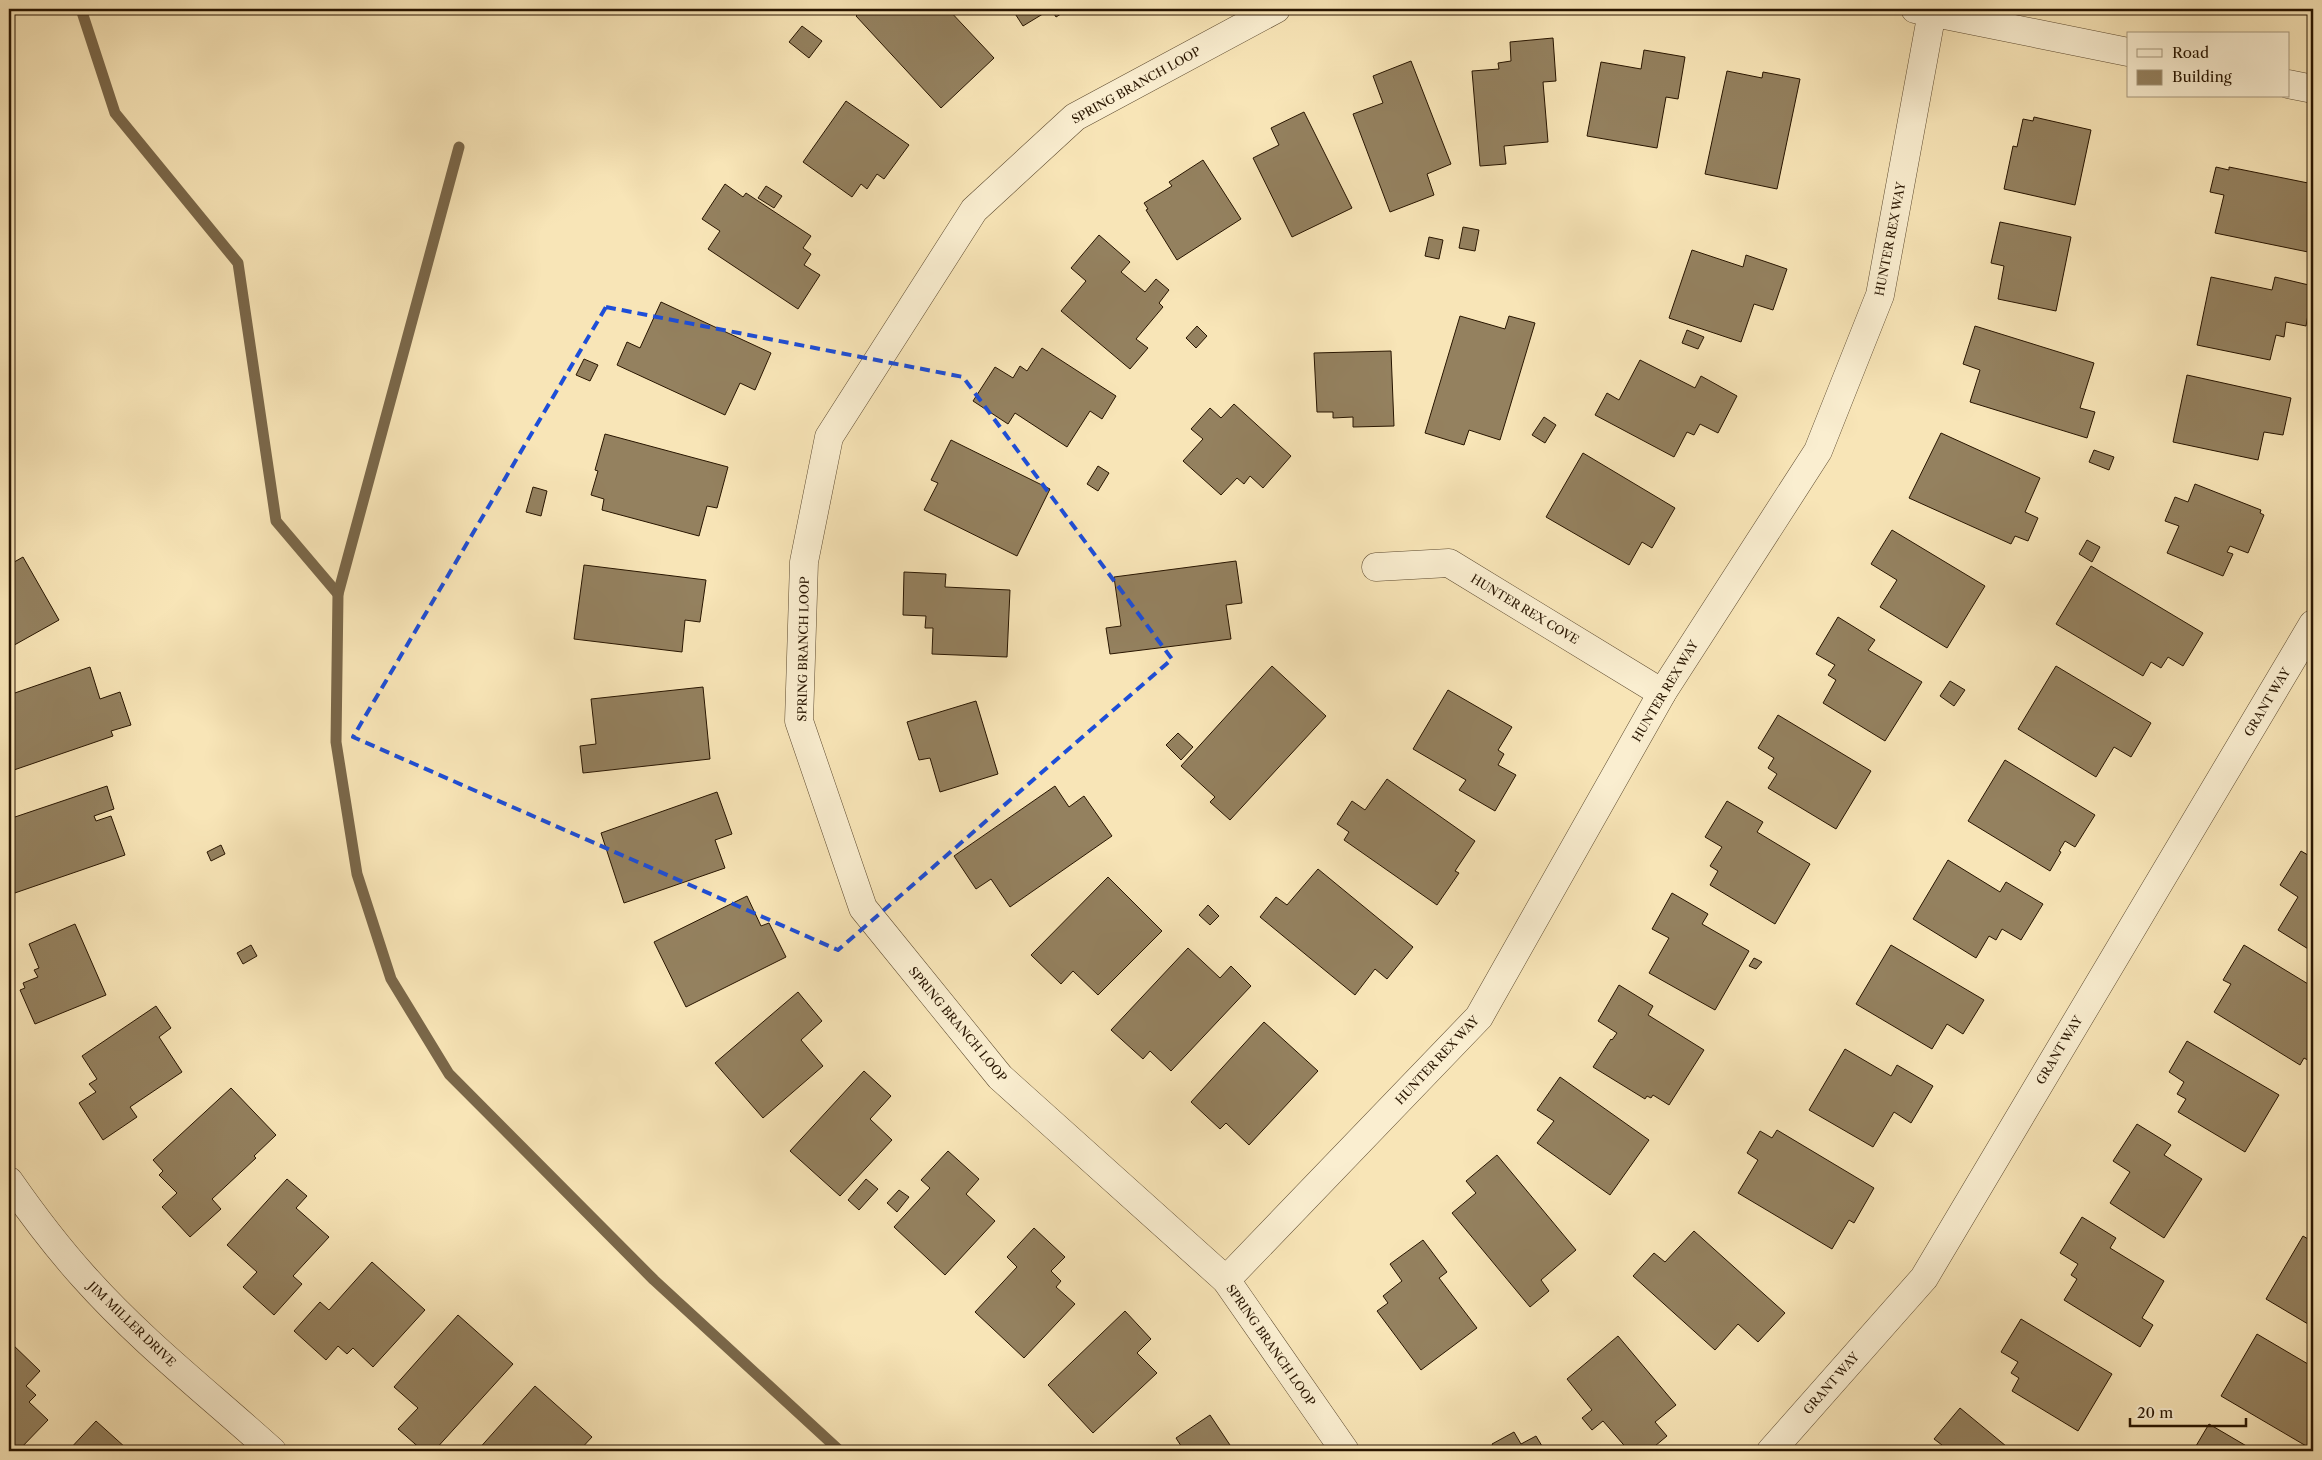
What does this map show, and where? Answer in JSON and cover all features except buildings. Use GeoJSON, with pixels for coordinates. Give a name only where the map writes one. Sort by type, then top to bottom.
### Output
{"type":"FeatureCollection","features":[{"type":"Feature","properties":{"kind":"street","name":"SPRING BRANCH LOOP"},"geometry":{"type":"LineString","coordinates":[[1276,9],[1075,117],[974,210],[829,437],[804,562],[799,721],[863,908],[1000,1077],[1226,1280],[1345,1451]]}},
{"type":"Feature","properties":{"kind":"street","name":"HUNTER REX WAY"},"geometry":{"type":"LineString","coordinates":[[1226,1280],[1479,1017],[1662,693],[1818,451],[1880,295],[1923,10]]}},
{"type":"Feature","properties":{"kind":"street"},"geometry":{"type":"LineString","coordinates":[[1923,10],[2127,52]]}},
{"type":"Feature","properties":{"kind":"street"},"geometry":{"type":"LineString","coordinates":[[2290,84],[2313,90]]}},
{"type":"Feature","properties":{"kind":"street","name":"HUNTER REX COVE"},"geometry":{"type":"LineString","coordinates":[[1376,568],[1449,563],[1662,693]]}},
{"type":"Feature","properties":{"kind":"street","name":"GRANT WAY"},"geometry":{"type":"LineString","coordinates":[[1771,1451],[1924,1278],[2313,624]]}},
{"type":"Feature","properties":{"kind":"street","name":"JIM MILLER DRIVE"},"geometry":{"type":"LineString","coordinates":[[9,1181],[34,1216],[84,1277],[141,1335],[272,1451]]}},
{"type":"Feature","properties":{"kind":"highlighted area"},"geometry":{"type":"Polygon","coordinates":[[[606,307],[963,377],[1172,659],[838,950],[353,737],[606,307]]]}},
{"type":"Feature","properties":{"kind":"waterway"},"geometry":{"type":"LineString","coordinates":[[81,9],[115,113],[238,263],[276,521],[338,594]]}},
{"type":"Feature","properties":{"kind":"waterway"},"geometry":{"type":"LineString","coordinates":[[459,147],[338,594],[336,742],[357,874],[391,979],[449,1074],[654,1280],[840,1451]]}}]}
